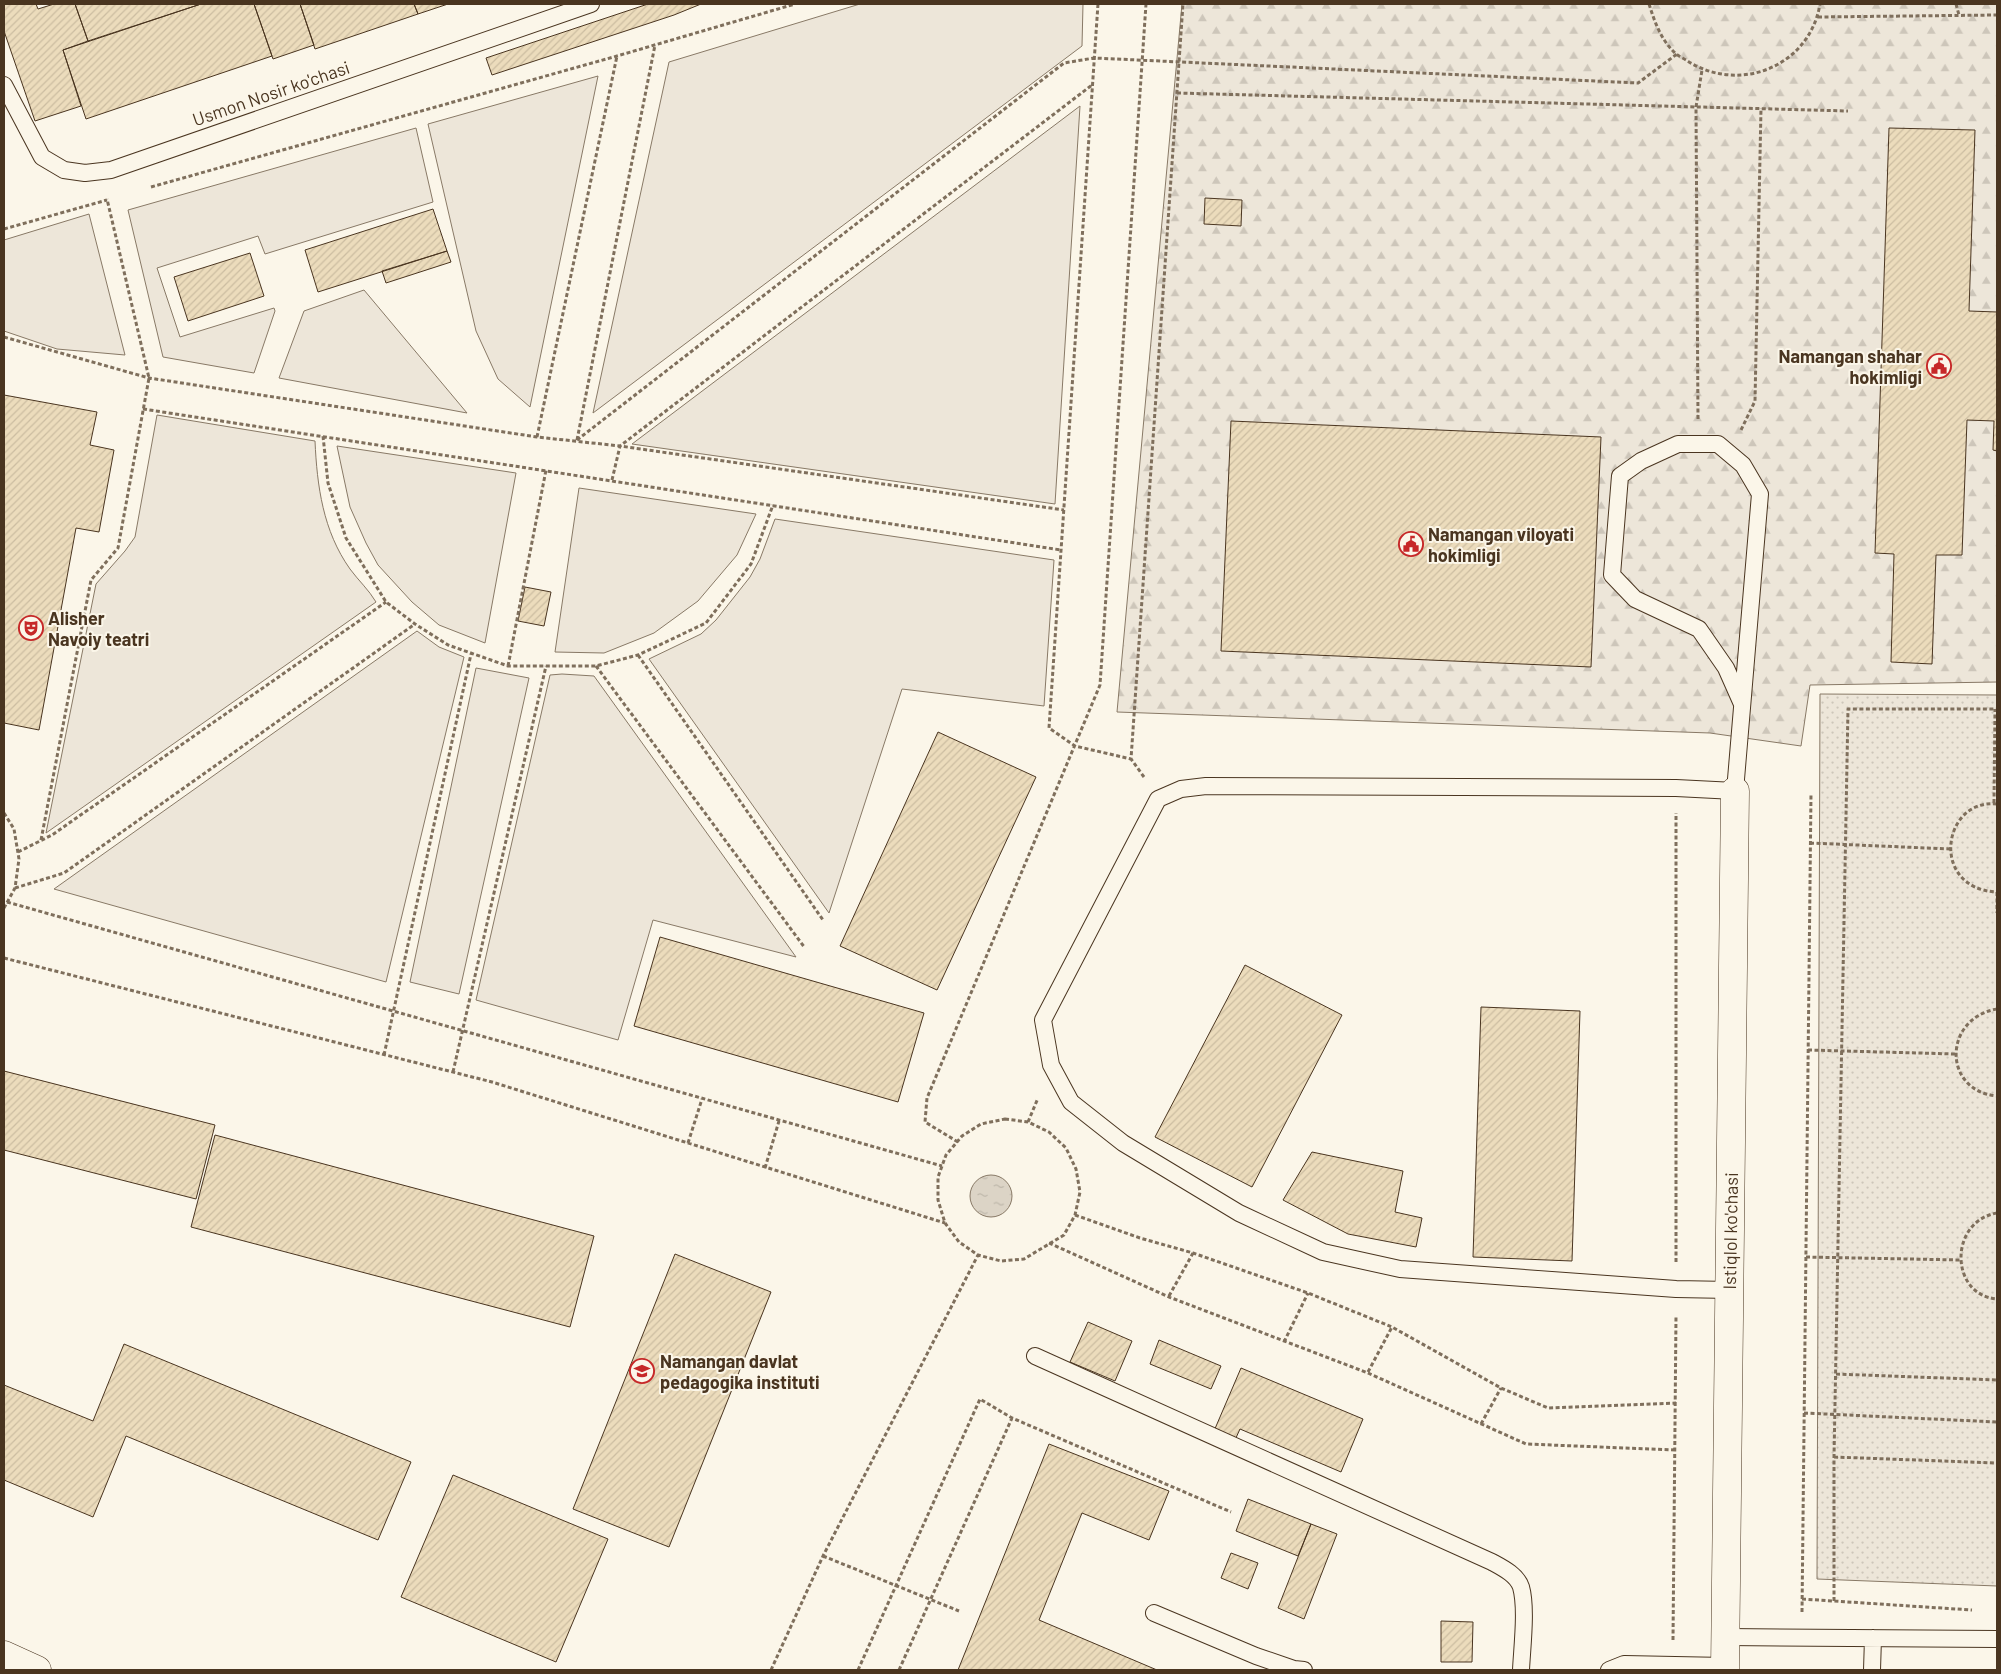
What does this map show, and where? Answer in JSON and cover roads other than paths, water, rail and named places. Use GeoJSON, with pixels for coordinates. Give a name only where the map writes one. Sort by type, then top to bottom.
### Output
{"type":"FeatureCollection","features":[{"type":"Feature","properties":{"kind":"street","name":"Istiqlol ko'chasi"},"geometry":{"type":"LineString","coordinates":[[1726,1668],[1735,791]]}},
{"type":"Feature","properties":{"kind":"street"},"geometry":{"type":"LineString","coordinates":[[4,1655],[37,1670]]}},
{"type":"Feature","properties":{"kind":"lane","name":"Usmon Nosir ko'chasi"},"geometry":{"type":"LineString","coordinates":[[4,86],[42,157],[64,170],[85,173],[111,170],[591,4]]}},
{"type":"Feature","properties":{"kind":"lane"},"geometry":{"type":"LineString","coordinates":[[1730,1290],[1676,1289],[1400,1269],[1323,1252],[1239,1213],[1123,1142],[1070,1102],[1051,1065],[1042,1020],[1158,799],[1181,789],[1206,786],[1676,788],[1735,791],[1760,494],[1743,464],[1718,444],[1678,444],[1641,461],[1620,476],[1612,575],[1635,599],[1699,629],[1726,668],[1742,704]]}},
{"type":"Feature","properties":{"kind":"lane"},"geometry":{"type":"LineString","coordinates":[[1035,1356],[1509,1571],[1521,1586],[1523,1606],[1521,1670]]}},
{"type":"Feature","properties":{"kind":"lane"},"geometry":{"type":"LineString","coordinates":[[1154,1612],[1256,1656],[1294,1669],[1304,1670]]}},
{"type":"Feature","properties":{"kind":"lane"},"geometry":{"type":"LineString","coordinates":[[1726,1637],[1997,1640]]}},
{"type":"Feature","properties":{"kind":"lane"},"geometry":{"type":"LineString","coordinates":[[1872,1670],[1873,1638]]}},
{"type":"Feature","properties":{"kind":"lane"},"geometry":{"type":"LineString","coordinates":[[1609,1670],[1624,1664],[1672,1664],[1726,1668]]}},
{"type":"Feature","properties":{"kind":"water"},"geometry":{"type":"Polygon","coordinates":[[[995,1175],[1003,1178],[1009,1184],[1012,1196],[1009,1208],[1003,1214],[987,1217],[979,1214],[973,1208],[970,1192],[973,1184],[979,1178],[995,1175]]]}},
{"type":"Feature","properties":{"kind":"place","name":"Namangan shahar hokimligi"},"geometry":{"type":"Point","coordinates":[1939,366]}},
{"type":"Feature","properties":{"kind":"place","name":"Namangan viloyati hokimligi"},"geometry":{"type":"Point","coordinates":[1411,544]}},
{"type":"Feature","properties":{"kind":"place","name":"Alisher Navoiy teatri"},"geometry":{"type":"Point","coordinates":[31,628]}},
{"type":"Feature","properties":{"kind":"place","name":"Namangan davlat pedagogika instituti"},"geometry":{"type":"Point","coordinates":[642,1371]}}]}
